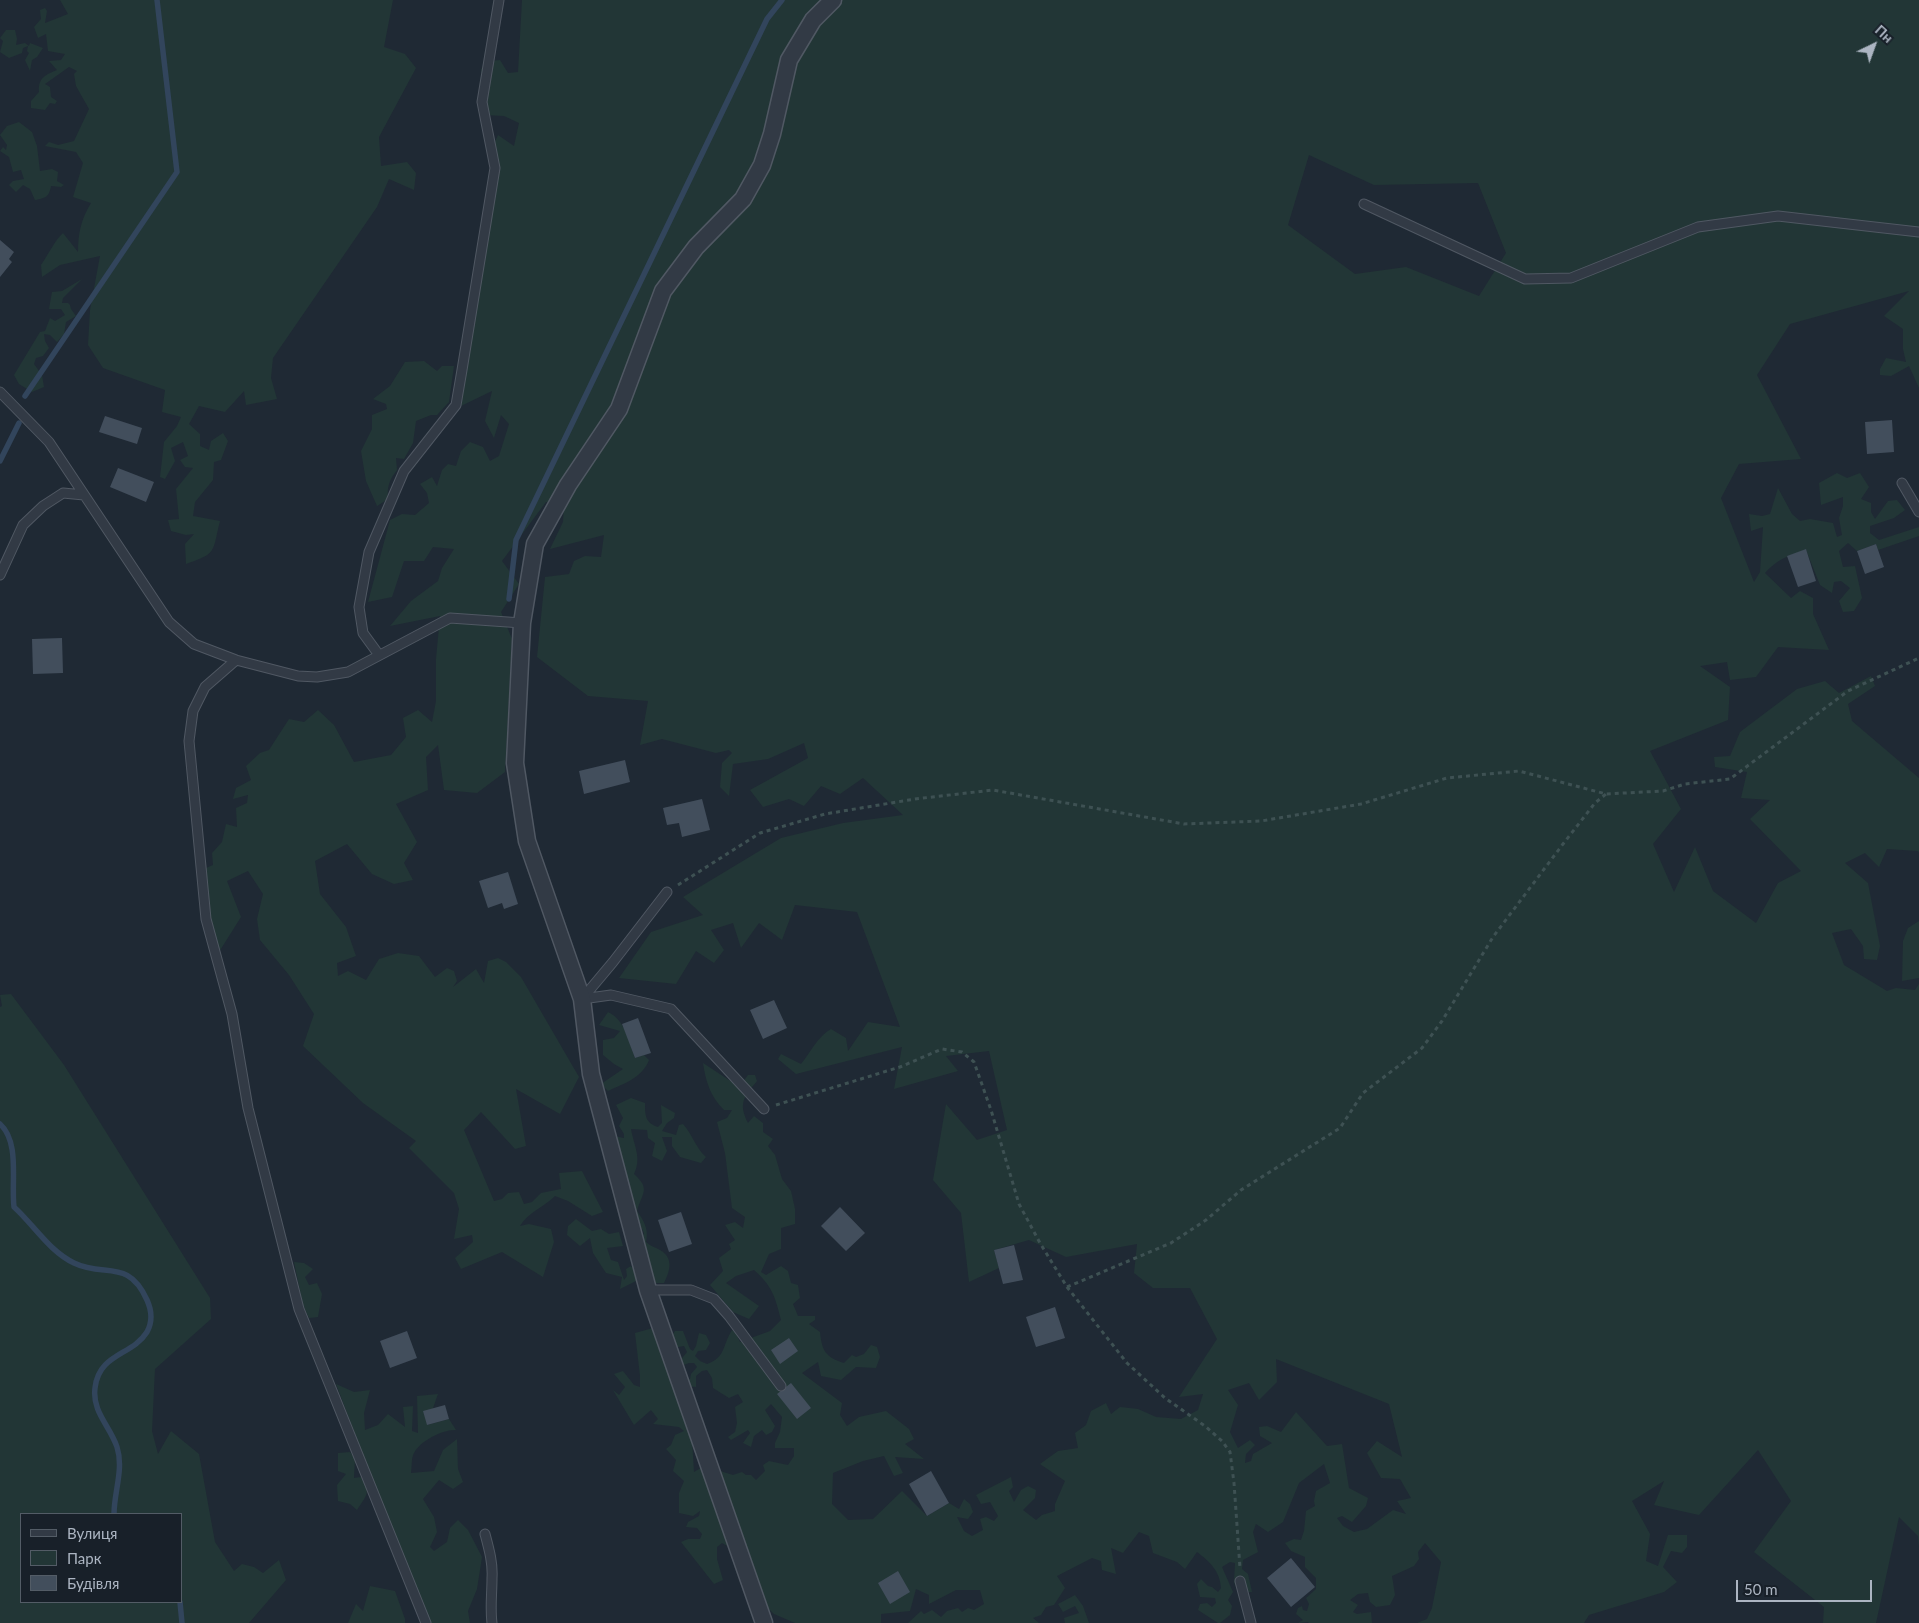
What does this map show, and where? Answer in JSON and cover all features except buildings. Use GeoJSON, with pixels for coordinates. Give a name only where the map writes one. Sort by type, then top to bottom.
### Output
{"type":"FeatureCollection","features":[{"type":"Feature","properties":{"kind":"street"},"geometry":{"type":"LineString","coordinates":[[764,1623],[648,1290],[590,1074],[582,999],[527,841],[515,763],[522,623],[535,544],[568,485],[619,409],[664,291],[696,246],[743,199],[762,165],[772,134],[789,60],[813,20],[833,0]]}},
{"type":"Feature","properties":{"kind":"lane"},"geometry":{"type":"LineString","coordinates":[[379,655],[362,632],[359,607],[369,552],[404,471],[456,406],[495,168],[482,102],[498,0]]}},
{"type":"Feature","properties":{"kind":"lane"},"geometry":{"type":"LineString","coordinates":[[1364,204],[1525,279],[1571,278],[1698,227],[1778,216],[1919,232]]}},
{"type":"Feature","properties":{"kind":"lane"},"geometry":{"type":"LineString","coordinates":[[0,392],[49,442],[168,622],[194,644],[236,660],[298,676],[317,677],[348,672],[450,618],[522,623]]}},
{"type":"Feature","properties":{"kind":"lane"},"geometry":{"type":"LineString","coordinates":[[1902,483],[1919,512]]}},
{"type":"Feature","properties":{"kind":"lane"},"geometry":{"type":"LineString","coordinates":[[0,575],[24,526],[43,506],[63,493],[84,495]]}},
{"type":"Feature","properties":{"kind":"lane"},"geometry":{"type":"LineString","coordinates":[[236,660],[205,687],[193,712],[189,741],[206,919],[232,1014],[248,1108],[299,1309],[426,1623]]}},
{"type":"Feature","properties":{"kind":"lane"},"geometry":{"type":"LineString","coordinates":[[582,999],[667,892]]}},
{"type":"Feature","properties":{"kind":"lane"},"geometry":{"type":"LineString","coordinates":[[582,999],[611,996],[671,1009],[764,1109]]}},
{"type":"Feature","properties":{"kind":"lane"},"geometry":{"type":"LineString","coordinates":[[648,1290],[691,1290],[714,1299],[729,1316],[780,1386]]}},
{"type":"Feature","properties":{"kind":"lane"},"geometry":{"type":"LineString","coordinates":[[485,1534],[492,1567],[490,1606],[492,1623]]}},
{"type":"Feature","properties":{"kind":"lane"},"geometry":{"type":"LineString","coordinates":[[1240,1581],[1251,1623]]}},
{"type":"Feature","properties":{"kind":"path"},"geometry":{"type":"LineString","coordinates":[[667,892],[760,833],[825,814],[915,799],[993,790],[1184,824],[1261,821],[1360,804],[1447,778],[1519,771],[1606,794],[1663,792],[1686,784],[1730,779],[1848,691],[1919,658]]}},
{"type":"Feature","properties":{"kind":"path"},"geometry":{"type":"LineString","coordinates":[[1067,1287],[1171,1243],[1206,1220],[1241,1190],[1340,1128],[1363,1093],[1422,1048],[1442,1021],[1493,937],[1563,844],[1595,804],[1606,794]]}},
{"type":"Feature","properties":{"kind":"path"},"geometry":{"type":"LineString","coordinates":[[764,1109],[900,1067],[942,1049],[962,1052],[974,1062],[991,1110],[1019,1204],[1067,1287],[1127,1363],[1165,1398],[1205,1426],[1222,1441],[1230,1452],[1234,1483],[1240,1581]]}},
{"type":"Feature","properties":{"kind":"green space"},"geometry":{"type":"Polygon","coordinates":[[[60,0],[393,0],[384,47],[405,54],[416,68],[379,137],[381,166],[407,162],[416,173],[414,190],[389,179],[377,207],[273,358],[271,378],[277,399],[246,405],[244,391],[225,412],[199,406],[189,424],[200,434],[200,446],[209,450],[211,441],[223,433],[228,441],[221,460],[214,462],[213,480],[195,502],[193,516],[220,521],[214,545],[209,554],[186,564],[185,544],[194,534],[186,535],[171,531],[168,520],[179,519],[176,489],[193,468],[185,467],[180,460],[188,456],[183,442],[171,448],[175,461],[165,479],[160,477],[164,442],[177,426],[181,417],[162,412],[165,390],[103,368],[88,345],[90,310],[100,256],[60,265],[42,277],[41,265],[63,233],[78,252],[81,227],[91,203],[73,197],[83,163],[76,152],[45,146],[49,142],[58,145],[74,141],[89,109],[76,86],[74,74],[77,71],[69,67],[45,84],[50,87],[51,97],[57,101],[55,104],[50,103],[45,110],[31,108],[31,101],[39,92],[41,80],[46,75],[57,70],[49,61],[61,60],[65,54],[48,51],[46,34],[38,38],[34,27],[41,19],[40,10],[45,8],[47,11],[45,23],[68,14],[60,0]]]}},
{"type":"Feature","properties":{"kind":"green space"},"geometry":{"type":"Polygon","coordinates":[[[522,0],[1919,0],[1919,388],[1909,366],[1891,376],[1880,375],[1880,369],[1886,358],[1906,362],[1903,349],[1903,329],[1884,316],[1909,291],[1790,324],[1757,375],[1801,459],[1739,464],[1721,498],[1754,582],[1760,572],[1763,527],[1751,531],[1749,514],[1762,516],[1770,514],[1778,488],[1792,514],[1800,521],[1810,519],[1833,523],[1837,537],[1842,535],[1839,518],[1843,506],[1843,497],[1821,505],[1819,483],[1837,473],[1847,478],[1860,473],[1869,487],[1861,499],[1871,503],[1871,512],[1875,519],[1888,501],[1897,500],[1905,510],[1894,518],[1870,526],[1870,533],[1879,540],[1919,527],[1919,536],[1878,550],[1876,544],[1857,551],[1848,543],[1839,551],[1843,567],[1855,566],[1862,598],[1854,611],[1843,612],[1839,601],[1850,588],[1841,581],[1834,582],[1832,593],[1820,585],[1806,550],[1778,561],[1765,573],[1791,598],[1800,591],[1813,598],[1813,614],[1829,650],[1778,647],[1756,677],[1730,680],[1727,662],[1700,666],[1730,687],[1728,720],[1650,751],[1681,809],[1653,844],[1674,892],[1695,847],[1713,891],[1756,923],[1778,883],[1801,871],[1750,819],[1770,800],[1741,798],[1747,772],[1715,767],[1714,757],[1730,756],[1740,732],[1797,689],[1825,681],[1839,693],[1871,676],[1875,686],[1848,704],[1852,721],[1919,778],[1919,853],[1918,851],[1887,849],[1879,867],[1865,853],[1845,863],[1868,883],[1880,946],[1877,960],[1864,959],[1863,946],[1851,929],[1832,933],[1844,965],[1887,991],[1896,988],[1915,990],[1919,984],[1919,1547],[1918,1536],[1899,1517],[1876,1623],[1823,1623],[1824,1607],[1754,1552],[1791,1501],[1758,1450],[1699,1515],[1654,1505],[1664,1481],[1632,1501],[1650,1534],[1646,1561],[1658,1566],[1668,1535],[1687,1535],[1687,1547],[1682,1553],[1671,1551],[1663,1567],[1677,1582],[1664,1592],[1589,1615],[1584,1623],[1417,1623],[1427,1619],[1432,1608],[1441,1562],[1425,1543],[1418,1552],[1419,1559],[1414,1566],[1392,1576],[1395,1595],[1390,1605],[1376,1607],[1370,1602],[1368,1593],[1358,1594],[1350,1600],[1358,1605],[1353,1612],[1357,1614],[1371,1612],[1372,1623],[1298,1623],[1303,1620],[1296,1614],[1298,1608],[1302,1606],[1303,1610],[1307,1611],[1309,1604],[1306,1598],[1316,1589],[1316,1578],[1305,1567],[1305,1557],[1291,1551],[1285,1543],[1294,1539],[1301,1540],[1306,1511],[1315,1506],[1316,1491],[1330,1483],[1324,1464],[1299,1483],[1283,1522],[1268,1532],[1256,1524],[1253,1532],[1258,1552],[1243,1560],[1242,1569],[1248,1574],[1252,1592],[1238,1592],[1234,1582],[1235,1563],[1230,1562],[1222,1567],[1233,1592],[1228,1600],[1232,1606],[1230,1615],[1220,1623],[1198,1610],[1200,1604],[1207,1603],[1212,1607],[1216,1603],[1215,1598],[1200,1597],[1197,1584],[1201,1579],[1218,1592],[1221,1588],[1219,1577],[1210,1563],[1197,1552],[1185,1569],[1177,1562],[1153,1553],[1149,1536],[1139,1532],[1123,1553],[1111,1548],[1116,1574],[1102,1570],[1101,1561],[1092,1558],[1057,1576],[1065,1588],[1054,1605],[1046,1607],[1041,1615],[1033,1618],[1039,1623],[908,1623],[921,1611],[924,1614],[932,1610],[941,1617],[947,1611],[958,1608],[962,1612],[968,1608],[974,1610],[984,1604],[980,1590],[956,1590],[929,1604],[929,1595],[916,1589],[910,1611],[881,1614],[881,1623],[795,1623],[774,1614],[762,1602],[745,1556],[722,1543],[717,1547],[717,1559],[723,1580],[714,1584],[681,1542],[688,1539],[700,1539],[702,1534],[697,1528],[686,1527],[688,1522],[699,1516],[700,1511],[693,1516],[679,1513],[679,1493],[684,1481],[673,1471],[676,1460],[666,1449],[671,1445],[675,1435],[684,1431],[679,1427],[653,1424],[658,1419],[651,1410],[634,1425],[613,1390],[619,1395],[625,1387],[614,1374],[623,1371],[634,1385],[640,1387],[635,1333],[653,1328],[692,1439],[694,1472],[704,1466],[733,1475],[742,1472],[746,1475],[751,1475],[756,1480],[765,1471],[763,1465],[769,1461],[788,1465],[794,1456],[794,1448],[775,1448],[782,1417],[771,1404],[765,1410],[775,1426],[772,1432],[766,1435],[762,1430],[754,1436],[751,1447],[743,1443],[750,1433],[748,1430],[731,1440],[728,1437],[735,1432],[737,1423],[735,1407],[743,1402],[738,1394],[729,1398],[713,1388],[712,1378],[707,1370],[702,1371],[696,1376],[696,1387],[686,1386],[686,1382],[697,1367],[694,1363],[689,1363],[679,1367],[679,1362],[687,1352],[684,1346],[673,1348],[670,1339],[675,1331],[683,1331],[690,1349],[693,1351],[699,1333],[706,1335],[710,1343],[706,1350],[698,1351],[695,1356],[707,1364],[718,1358],[721,1354],[732,1330],[736,1333],[740,1342],[770,1331],[781,1320],[772,1292],[765,1281],[754,1270],[736,1276],[726,1283],[759,1306],[749,1319],[733,1312],[710,1285],[723,1271],[719,1258],[731,1249],[729,1244],[735,1240],[725,1225],[735,1222],[743,1228],[745,1217],[732,1208],[725,1153],[717,1122],[727,1118],[732,1110],[724,1110],[715,1099],[707,1083],[703,1063],[732,1082],[743,1082],[748,1075],[755,1075],[757,1081],[744,1100],[743,1110],[748,1123],[754,1116],[763,1123],[763,1132],[773,1139],[768,1146],[775,1155],[782,1179],[791,1191],[795,1209],[795,1224],[781,1228],[781,1249],[769,1254],[761,1272],[766,1275],[781,1266],[788,1271],[791,1283],[798,1285],[800,1298],[793,1304],[798,1316],[815,1316],[815,1320],[809,1324],[820,1332],[822,1344],[829,1356],[844,1363],[852,1355],[856,1357],[864,1354],[871,1345],[877,1347],[880,1357],[876,1368],[856,1367],[841,1380],[821,1376],[818,1362],[802,1373],[842,1403],[840,1415],[847,1426],[859,1417],[886,1411],[909,1429],[914,1439],[905,1444],[924,1459],[895,1457],[903,1473],[894,1476],[884,1456],[863,1461],[833,1473],[832,1504],[848,1520],[873,1519],[902,1491],[927,1516],[949,1503],[959,1509],[964,1499],[970,1504],[973,1512],[968,1519],[957,1517],[964,1531],[972,1536],[983,1530],[980,1519],[986,1517],[994,1521],[998,1516],[990,1502],[981,1504],[976,1495],[1011,1477],[1013,1487],[1009,1491],[1014,1502],[1021,1490],[1028,1486],[1036,1490],[1035,1498],[1023,1510],[1036,1520],[1042,1515],[1055,1511],[1055,1504],[1065,1481],[1040,1464],[1058,1451],[1078,1448],[1075,1433],[1086,1425],[1091,1411],[1106,1403],[1111,1414],[1120,1407],[1138,1409],[1156,1417],[1181,1419],[1198,1410],[1203,1394],[1179,1397],[1217,1339],[1190,1288],[1153,1288],[1134,1273],[1137,1244],[1066,1257],[1029,1240],[994,1250],[999,1268],[969,1282],[961,1213],[933,1180],[946,1104],[977,1140],[1007,1130],[989,1051],[946,1056],[958,1071],[894,1089],[902,1047],[796,1074],[778,1059],[781,1054],[801,1064],[818,1040],[831,1029],[846,1038],[848,1051],[868,1022],[900,1027],[857,912],[795,905],[782,940],[759,923],[741,948],[733,923],[711,930],[724,950],[714,963],[696,951],[676,984],[619,978],[651,932],[703,915],[683,897],[781,838],[843,823],[903,815],[863,778],[840,794],[821,786],[804,806],[789,799],[763,807],[750,790],[808,758],[804,743],[768,759],[733,764],[729,796],[720,787],[722,763],[732,753],[729,750],[716,753],[662,739],[640,745],[648,701],[588,696],[537,657],[545,577],[569,574],[574,561],[585,556],[601,557],[604,535],[550,549],[563,522],[564,504],[546,502],[502,561],[519,584],[501,612],[512,639],[505,772],[477,793],[444,790],[438,745],[426,757],[428,790],[396,804],[417,842],[404,863],[413,880],[394,884],[372,874],[347,844],[315,861],[320,894],[346,927],[356,956],[337,963],[338,976],[348,971],[366,980],[379,959],[398,953],[419,956],[435,977],[447,968],[454,971],[457,981],[453,987],[476,969],[484,983],[488,961],[498,958],[506,962],[521,977],[579,1077],[560,1114],[516,1089],[526,1146],[515,1149],[481,1112],[464,1130],[494,1201],[502,1199],[508,1193],[519,1192],[524,1204],[532,1202],[541,1193],[561,1189],[559,1173],[582,1171],[603,1212],[592,1216],[568,1201],[555,1196],[523,1221],[520,1226],[529,1224],[551,1229],[554,1242],[543,1277],[502,1252],[461,1269],[455,1258],[473,1242],[472,1235],[454,1239],[459,1209],[454,1193],[409,1148],[416,1141],[363,1103],[303,1046],[314,1014],[289,975],[260,940],[257,919],[263,894],[248,871],[227,881],[241,917],[219,952],[209,920],[206,868],[213,865],[212,853],[222,842],[226,824],[237,827],[236,808],[247,803],[248,795],[233,799],[236,788],[251,780],[246,766],[260,753],[269,750],[289,719],[304,722],[318,710],[334,725],[354,762],[391,755],[406,737],[403,718],[418,710],[432,722],[436,701],[436,659],[440,616],[390,626],[411,601],[438,581],[442,568],[454,549],[433,547],[424,561],[404,561],[392,597],[368,602],[390,520],[402,514],[415,515],[429,503],[427,493],[420,484],[432,477],[437,486],[442,470],[448,464],[456,466],[461,451],[470,442],[483,447],[490,461],[499,456],[509,424],[501,415],[494,438],[485,421],[492,391],[461,406],[479,286],[493,146],[498,135],[514,146],[519,123],[504,116],[484,115],[481,69],[490,61],[500,60],[508,73],[518,72],[522,0]],[[1309,155],[1288,225],[1355,274],[1406,267],[1479,296],[1506,253],[1478,183],[1374,185],[1309,155]],[[1276,1359],[1277,1382],[1259,1400],[1249,1383],[1228,1390],[1238,1405],[1230,1432],[1238,1448],[1250,1440],[1255,1445],[1246,1454],[1245,1463],[1251,1461],[1253,1454],[1272,1443],[1260,1436],[1259,1427],[1267,1426],[1281,1432],[1296,1412],[1327,1446],[1342,1444],[1349,1488],[1368,1498],[1366,1506],[1352,1522],[1342,1516],[1337,1518],[1343,1526],[1354,1532],[1367,1529],[1393,1510],[1406,1514],[1397,1501],[1411,1498],[1400,1479],[1381,1478],[1367,1453],[1377,1441],[1402,1457],[1389,1404],[1276,1359]]]}},
{"type":"Feature","properties":{"kind":"green space"},"geometry":{"type":"Polygon","coordinates":[[[6,30],[15,30],[16,45],[25,43],[29,46],[30,43],[43,48],[37,57],[32,60],[30,71],[25,60],[29,53],[27,51],[28,46],[23,48],[22,53],[9,58],[0,52],[3,41],[0,38],[6,30]]]}},
{"type":"Feature","properties":{"kind":"green space"},"geometry":{"type":"Polygon","coordinates":[[[19,122],[32,132],[37,146],[40,171],[52,169],[58,172],[57,181],[64,185],[61,187],[51,186],[48,195],[42,199],[35,200],[30,189],[23,185],[16,192],[9,185],[13,181],[24,179],[21,170],[13,172],[9,157],[0,151],[3,147],[6,150],[7,145],[0,135],[7,126],[19,122]]]}},
{"type":"Feature","properties":{"kind":"green space"},"geometry":{"type":"Polygon","coordinates":[[[82,279],[63,298],[62,303],[68,303],[76,316],[66,322],[64,334],[57,342],[50,335],[44,334],[49,348],[43,356],[36,358],[34,364],[42,375],[44,387],[32,392],[19,384],[14,375],[40,332],[45,331],[50,318],[55,321],[65,315],[61,309],[49,309],[52,292],[62,291],[82,279]]]}},
{"type":"Feature","properties":{"kind":"green space"},"geometry":{"type":"Polygon","coordinates":[[[424,361],[437,371],[442,366],[454,366],[449,402],[437,415],[431,415],[416,421],[413,443],[404,459],[396,458],[397,470],[389,484],[388,499],[377,506],[366,481],[361,451],[372,429],[372,415],[387,409],[386,404],[373,399],[390,386],[405,362],[424,361]]]}},
{"type":"Feature","properties":{"kind":"green space"},"geometry":{"type":"Polygon","coordinates":[[[1919,921],[1919,978],[1902,981],[1903,941],[1908,928],[1919,921]]]}},
{"type":"Feature","properties":{"kind":"green space"},"geometry":{"type":"Polygon","coordinates":[[[11,994],[64,1065],[210,1298],[211,1319],[155,1369],[152,1431],[158,1454],[171,1431],[199,1454],[215,1542],[234,1571],[242,1564],[254,1567],[263,1573],[279,1560],[286,1580],[249,1623],[0,1623],[0,1007],[2,1006],[0,995],[11,994]]]}},
{"type":"Feature","properties":{"kind":"green space"},"geometry":{"type":"Polygon","coordinates":[[[608,1012],[619,1020],[635,1058],[644,1055],[649,1060],[637,1076],[608,1091],[601,1084],[623,1069],[603,1055],[603,1040],[614,1038],[620,1031],[599,1025],[608,1012]]]}},
{"type":"Feature","properties":{"kind":"green space"},"geometry":{"type":"Polygon","coordinates":[[[631,1098],[645,1103],[648,1121],[658,1127],[662,1123],[661,1105],[675,1113],[674,1118],[667,1123],[662,1131],[676,1135],[679,1125],[683,1124],[706,1157],[701,1163],[680,1157],[672,1146],[672,1137],[662,1137],[667,1151],[662,1161],[652,1156],[655,1143],[648,1138],[647,1130],[631,1129],[637,1152],[634,1174],[644,1188],[637,1211],[645,1225],[647,1233],[646,1242],[664,1253],[669,1261],[668,1274],[664,1283],[652,1283],[650,1267],[639,1244],[644,1233],[635,1215],[629,1187],[613,1136],[624,1138],[624,1134],[619,1126],[623,1118],[616,1105],[631,1098]]]}},
{"type":"Feature","properties":{"kind":"green space"},"geometry":{"type":"Polygon","coordinates":[[[576,1219],[592,1231],[601,1229],[609,1234],[619,1232],[623,1246],[607,1248],[611,1260],[618,1262],[624,1280],[627,1276],[626,1269],[631,1266],[640,1279],[620,1289],[622,1277],[606,1273],[593,1253],[590,1238],[580,1246],[567,1235],[568,1226],[576,1219]]]}},
{"type":"Feature","properties":{"kind":"green space"},"geometry":{"type":"Polygon","coordinates":[[[294,1262],[304,1263],[313,1269],[305,1277],[309,1285],[317,1283],[322,1294],[318,1317],[309,1318],[303,1305],[294,1262]]]}},
{"type":"Feature","properties":{"kind":"green space"},"geometry":{"type":"Polygon","coordinates":[[[336,1384],[354,1392],[370,1390],[364,1413],[365,1430],[378,1425],[388,1414],[405,1427],[403,1407],[413,1406],[412,1431],[418,1433],[417,1396],[438,1394],[427,1425],[449,1419],[456,1430],[445,1431],[421,1444],[413,1455],[411,1473],[434,1471],[443,1450],[457,1439],[458,1469],[463,1482],[453,1489],[439,1480],[423,1499],[434,1517],[437,1532],[430,1547],[434,1551],[447,1542],[450,1528],[458,1520],[468,1530],[482,1557],[477,1589],[468,1611],[470,1623],[427,1623],[336,1384]]]}},
{"type":"Feature","properties":{"kind":"green space"},"geometry":{"type":"Polygon","coordinates":[[[350,1452],[355,1458],[354,1478],[361,1477],[367,1490],[357,1510],[350,1504],[338,1501],[337,1485],[346,1474],[338,1471],[338,1453],[350,1452]]]}},
{"type":"Feature","properties":{"kind":"green space"},"geometry":{"type":"Polygon","coordinates":[[[370,1586],[395,1591],[405,1623],[348,1623],[356,1604],[363,1611],[370,1586]]]}},
{"type":"Feature","properties":{"kind":"green space"},"geometry":{"type":"Polygon","coordinates":[[[1075,1595],[1083,1606],[1089,1623],[1065,1623],[1064,1618],[1079,1613],[1075,1606],[1063,1612],[1058,1604],[1075,1595]]]}},
{"type":"Feature","properties":{"kind":"waterway"},"geometry":{"type":"LineString","coordinates":[[25,396],[177,172],[157,0]]}},
{"type":"Feature","properties":{"kind":"waterway"},"geometry":{"type":"LineString","coordinates":[[509,599],[516,540],[767,19],[782,0]]}},
{"type":"Feature","properties":{"kind":"waterway"},"geometry":{"type":"LineString","coordinates":[[0,461],[19,423]]}},
{"type":"Feature","properties":{"kind":"waterway"},"geometry":{"type":"LineString","coordinates":[[0,1124],[10,1141],[12,1152],[14,1207],[49,1245],[65,1258],[85,1267],[115,1271],[132,1279],[140,1287],[150,1308],[151,1320],[147,1332],[141,1340],[109,1361],[98,1377],[95,1388],[96,1404],[102,1419],[114,1439],[119,1455],[114,1513]]}},
{"type":"Feature","properties":{"kind":"waterway"},"geometry":{"type":"LineString","coordinates":[[180,1603],[182,1623]]}}]}
